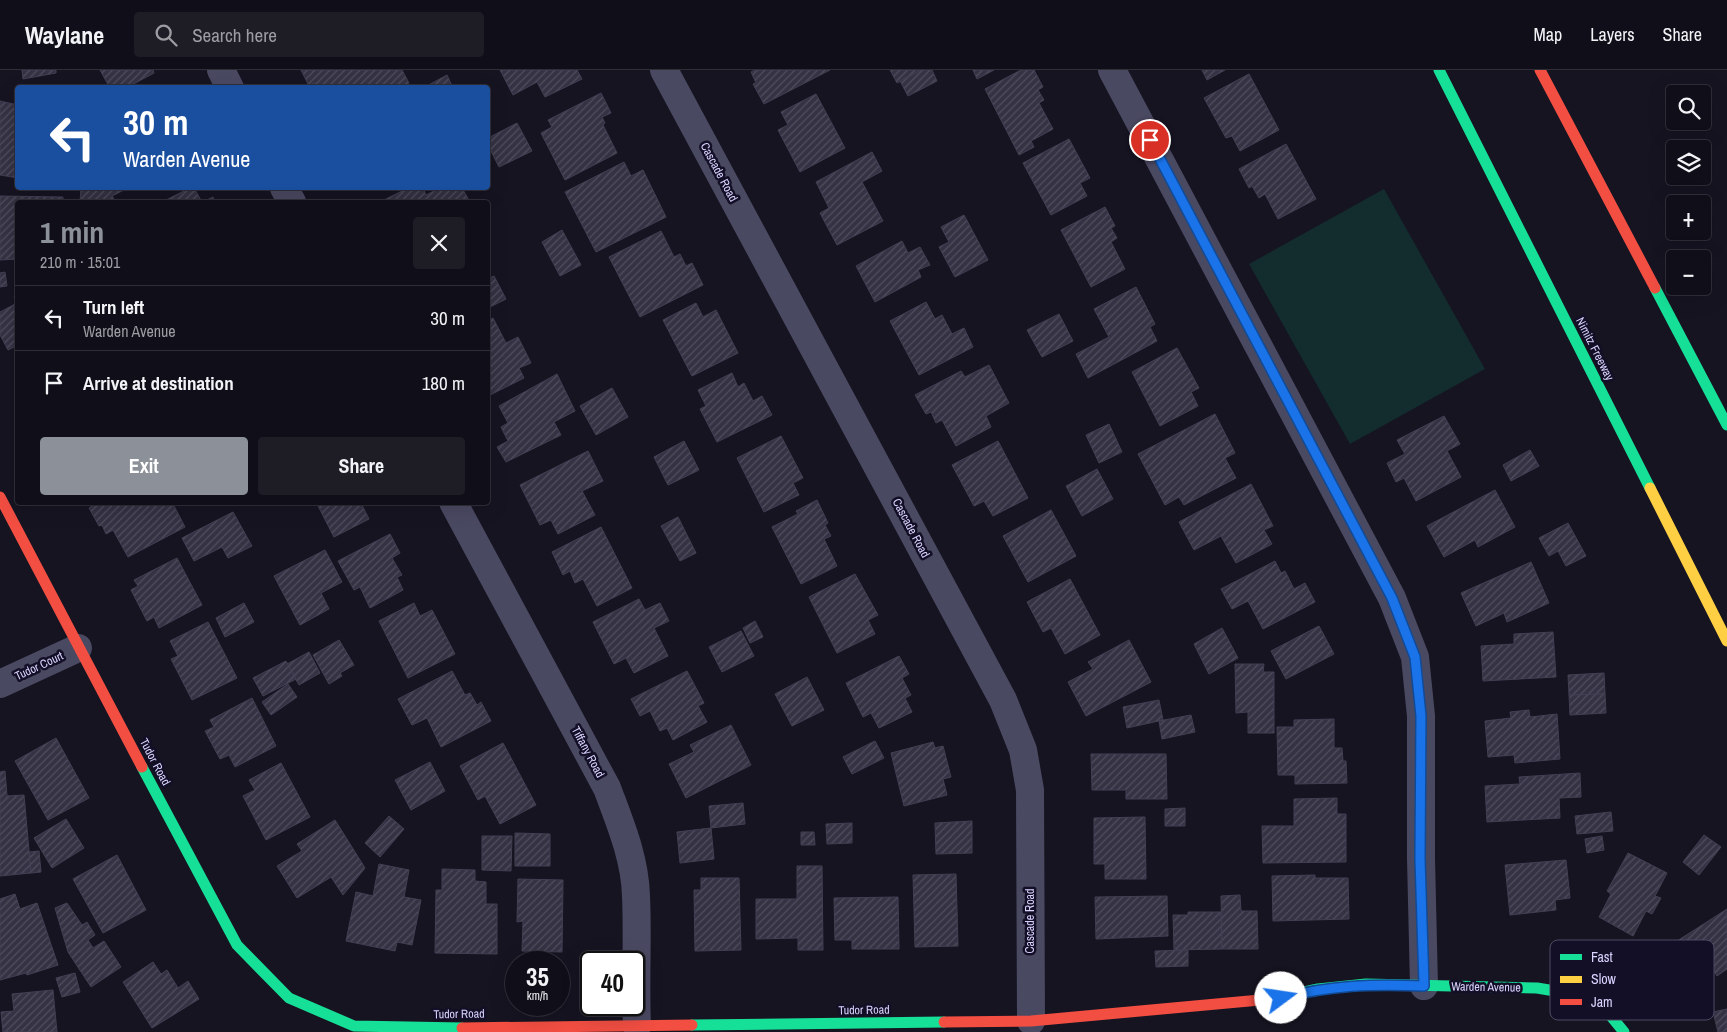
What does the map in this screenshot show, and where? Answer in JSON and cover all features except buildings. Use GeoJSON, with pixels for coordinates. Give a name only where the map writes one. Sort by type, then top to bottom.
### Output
{"type":"FeatureCollection","features":[{"type":"Feature","properties":{"kind":"main road","name":"Nimitz Freeway"},"geometry":{"type":"LineString","coordinates":[[1439,70],[1727,641]]}},
{"type":"Feature","properties":{"kind":"main road"},"geometry":{"type":"LineString","coordinates":[[1540,70],[1727,425]]}},
{"type":"Feature","properties":{"kind":"main road","name":"Tudor Road"},"geometry":{"type":"LineString","coordinates":[[0,497],[78,648],[237,945],[289,998],[354,1026],[425,1028],[1032,1022],[1223,1005],[1281,998],[1318,989],[1366,984],[1424,986]]}},
{"type":"Feature","properties":{"kind":"main road","name":"Warden Avenue"},"geometry":{"type":"LineString","coordinates":[[1424,986],[1537,988],[1550,990]]}},
{"type":"Feature","properties":{"kind":"main road","name":"Warden Avenue"},"geometry":{"type":"LineString","coordinates":[[1614,1020],[1624,1032]]}},
{"type":"Feature","properties":{"kind":"street"},"geometry":{"type":"LineString","coordinates":[[221,70],[228,85]]}},
{"type":"Feature","properties":{"kind":"street","name":"Cascade Road"},"geometry":{"type":"LineString","coordinates":[[664,70],[1003,700],[1023,750],[1030,790],[1032,1022]]}},
{"type":"Feature","properties":{"kind":"street"},"geometry":{"type":"LineString","coordinates":[[1112,70],[1392,598],[1415,657],[1421,716],[1420,859],[1424,986]]}},
{"type":"Feature","properties":{"kind":"street","name":"Tiffany Road"},"geometry":{"type":"LineString","coordinates":[[456,505],[607,788],[626,838],[636,894],[634,980],[637,1026]]}},
{"type":"Feature","properties":{"kind":"street","name":"Tudor Court"},"geometry":{"type":"LineString","coordinates":[[0,684],[78,648]]}},
{"type":"Feature","properties":{"kind":"green space"},"geometry":{"type":"Polygon","coordinates":[[[1384,189],[1485,369],[1350,444],[1249,264],[1384,189]]]}},
{"type":"Feature","properties":{"kind":"traffic: fast"},"geometry":{"type":"LineString","coordinates":[[1439,70],[1650,488]]}},
{"type":"Feature","properties":{"kind":"traffic: fast"},"geometry":{"type":"LineString","coordinates":[[1655,288],[1727,425]]}},
{"type":"Feature","properties":{"kind":"traffic: fast"},"geometry":{"type":"LineString","coordinates":[[142,767],[237,945],[289,998],[354,1026],[462,1028]]}},
{"type":"Feature","properties":{"kind":"traffic: fast"},"geometry":{"type":"LineString","coordinates":[[1271,999],[1318,989],[1366,984],[1537,988],[1550,990]]}},
{"type":"Feature","properties":{"kind":"traffic: fast"},"geometry":{"type":"LineString","coordinates":[[1614,1020],[1624,1032]]}},
{"type":"Feature","properties":{"kind":"traffic: fast"},"geometry":{"type":"LineString","coordinates":[[692,1025],[944,1022]]}},
{"type":"Feature","properties":{"kind":"traffic: slow"},"geometry":{"type":"LineString","coordinates":[[1650,488],[1727,641]]}},
{"type":"Feature","properties":{"kind":"traffic: jam"},"geometry":{"type":"LineString","coordinates":[[1540,70],[1655,288]]}},
{"type":"Feature","properties":{"kind":"traffic: jam"},"geometry":{"type":"LineString","coordinates":[[0,497],[142,767]]}},
{"type":"Feature","properties":{"kind":"traffic: jam"},"geometry":{"type":"LineString","coordinates":[[944,1022],[1031,1021],[1271,999]]}},
{"type":"Feature","properties":{"kind":"traffic: jam"},"geometry":{"type":"LineString","coordinates":[[462,1028],[692,1025]]}},
{"type":"Feature","properties":{"kind":"route"},"geometry":{"type":"LineString","coordinates":[[1150,140],[1392,598],[1415,657],[1421,716],[1420,859],[1424,986],[1366,984],[1318,989],[1281,998]]}}]}
